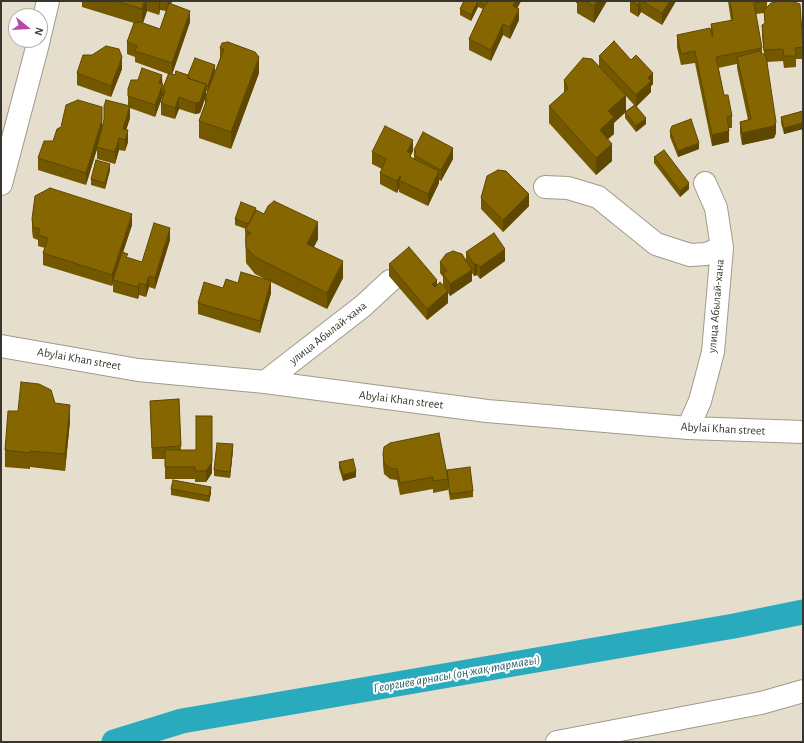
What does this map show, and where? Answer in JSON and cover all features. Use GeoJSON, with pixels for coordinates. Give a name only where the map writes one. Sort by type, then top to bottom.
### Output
{"type":"FeatureCollection","features":[{"type":"Feature","properties":{"kind":"street"},"geometry":{"type":"LineString","coordinates":[[1,184],[37,48]]}},
{"type":"Feature","properties":{"kind":"street","name":"улица Абылай-хана"},"geometry":{"type":"LineString","coordinates":[[688,428],[700,401],[713,352],[722,248],[716,208],[705,183]]}},
{"type":"Feature","properties":{"kind":"street"},"geometry":{"type":"LineString","coordinates":[[545,187],[568,188],[598,198],[656,244],[690,256],[706,254],[722,248]]}},
{"type":"Feature","properties":{"kind":"street","name":"улица Абылай-хана"},"geometry":{"type":"LineString","coordinates":[[265,382],[363,306],[390,281]]}},
{"type":"Feature","properties":{"kind":"street","name":"Abylai Khan street"},"geometry":{"type":"LineString","coordinates":[[1,346],[138,370],[265,382],[487,411],[688,428],[803,432]]}},
{"type":"Feature","properties":{"kind":"street"},"geometry":{"type":"LineString","coordinates":[[557,742],[761,703],[803,691]]}},
{"type":"Feature","properties":{"kind":"building"},"geometry":{"type":"Polygon","coordinates":[[[116,1],[144,1],[142,9],[116,1]]]}},
{"type":"Feature","properties":{"kind":"building"},"geometry":{"type":"Polygon","coordinates":[[[464,1],[478,1],[471,15],[460,9],[464,1]]]}},
{"type":"Feature","properties":{"kind":"building"},"geometry":{"type":"Polygon","coordinates":[[[478,1],[488,1],[485,5],[478,1]]]}},
{"type":"Feature","properties":{"kind":"building"},"geometry":{"type":"Polygon","coordinates":[[[491,1],[515,1],[513,6],[519,9],[510,27],[503,24],[491,50],[469,39],[486,3],[491,1]]]}},
{"type":"Feature","properties":{"kind":"building"},"geometry":{"type":"Polygon","coordinates":[[[585,1],[597,1],[594,6],[585,1]]]}},
{"type":"Feature","properties":{"kind":"building"},"geometry":{"type":"Polygon","coordinates":[[[631,1],[640,1],[638,5],[631,1]]]}},
{"type":"Feature","properties":{"kind":"building"},"geometry":{"type":"Polygon","coordinates":[[[642,1],[670,1],[662,13],[642,1]]]}},
{"type":"Feature","properties":{"kind":"building"},"geometry":{"type":"Polygon","coordinates":[[[730,1],[766,1],[754,3],[762,48],[716,57],[724,95],[728,95],[732,116],[727,117],[729,131],[712,135],[695,51],[681,54],[677,35],[710,28],[713,36],[711,24],[733,20],[730,1]]]}},
{"type":"Feature","properties":{"kind":"building"},"geometry":{"type":"Polygon","coordinates":[[[791,1],[800,4],[803,47],[795,48],[796,56],[784,56],[783,49],[764,50],[762,25],[765,23],[764,10],[771,3],[791,1]]]}},
{"type":"Feature","properties":{"kind":"building"},"geometry":{"type":"Polygon","coordinates":[[[169,3],[190,11],[172,63],[135,51],[137,46],[127,42],[134,23],[140,22],[160,29],[169,3]]]}},
{"type":"Feature","properties":{"kind":"building"},"geometry":{"type":"Polygon","coordinates":[[[614,41],[631,60],[636,55],[653,73],[648,78],[651,81],[636,95],[599,56],[614,41]]]}},
{"type":"Feature","properties":{"kind":"building"},"geometry":{"type":"Polygon","coordinates":[[[228,42],[255,52],[259,57],[231,132],[199,121],[207,99],[205,98],[224,49],[220,48],[222,43],[228,42]]]}},
{"type":"Feature","properties":{"kind":"building"},"geometry":{"type":"Polygon","coordinates":[[[106,46],[119,49],[122,57],[111,86],[77,73],[83,55],[92,55],[106,46]]]}},
{"type":"Feature","properties":{"kind":"building"},"geometry":{"type":"Polygon","coordinates":[[[759,51],[766,56],[776,122],[774,126],[742,133],[740,122],[751,119],[737,57],[759,51]]]}},
{"type":"Feature","properties":{"kind":"building"},"geometry":{"type":"Polygon","coordinates":[[[195,58],[215,65],[208,86],[190,79],[188,75],[195,58]]]}},
{"type":"Feature","properties":{"kind":"building"},"geometry":{"type":"Polygon","coordinates":[[[583,58],[592,59],[626,95],[608,111],[614,117],[600,130],[612,144],[596,158],[549,106],[568,89],[564,80],[583,58]]]}},
{"type":"Feature","properties":{"kind":"building"},"geometry":{"type":"Polygon","coordinates":[[[142,68],[162,75],[159,83],[163,84],[155,105],[128,96],[128,89],[131,80],[138,80],[142,68]]]}},
{"type":"Feature","properties":{"kind":"building"},"geometry":{"type":"Polygon","coordinates":[[[176,71],[188,75],[187,78],[206,84],[200,102],[195,103],[179,97],[175,108],[161,103],[165,91],[163,88],[169,73],[175,75],[176,71]]]}},
{"type":"Feature","properties":{"kind":"building"},"geometry":{"type":"Polygon","coordinates":[[[78,100],[102,107],[102,120],[86,173],[38,158],[44,141],[53,141],[57,129],[61,127],[66,105],[78,100]]]}},
{"type":"Feature","properties":{"kind":"building"},"geometry":{"type":"Polygon","coordinates":[[[106,100],[130,106],[123,129],[128,130],[125,140],[119,138],[115,152],[97,147],[104,119],[104,106],[106,100]]]}},
{"type":"Feature","properties":{"kind":"building"},"geometry":{"type":"Polygon","coordinates":[[[635,105],[646,118],[636,126],[625,112],[635,105]]]}},
{"type":"Feature","properties":{"kind":"building"},"geometry":{"type":"Polygon","coordinates":[[[803,111],[803,123],[784,128],[781,117],[803,111]]]}},
{"type":"Feature","properties":{"kind":"building"},"geometry":{"type":"Polygon","coordinates":[[[691,119],[699,143],[678,151],[670,131],[672,126],[691,119]]]}},
{"type":"Feature","properties":{"kind":"building"},"geometry":{"type":"Polygon","coordinates":[[[385,126],[413,140],[407,152],[411,153],[410,157],[439,171],[428,194],[399,180],[401,177],[400,176],[397,181],[380,173],[386,159],[372,152],[385,126]]]}},
{"type":"Feature","properties":{"kind":"building"},"geometry":{"type":"Polygon","coordinates":[[[423,132],[453,148],[441,170],[414,155],[416,152],[414,150],[423,132]]]}},
{"type":"Feature","properties":{"kind":"building"},"geometry":{"type":"Polygon","coordinates":[[[664,150],[689,183],[680,191],[654,157],[664,150]]]}},
{"type":"Feature","properties":{"kind":"building"},"geometry":{"type":"Polygon","coordinates":[[[96,160],[110,164],[105,183],[91,179],[96,160]]]}},
{"type":"Feature","properties":{"kind":"building"},"geometry":{"type":"Polygon","coordinates":[[[498,170],[506,171],[529,194],[503,220],[481,198],[487,176],[498,170]]]}},
{"type":"Feature","properties":{"kind":"building"},"geometry":{"type":"Polygon","coordinates":[[[50,188],[132,214],[112,275],[43,253],[48,238],[38,235],[40,229],[33,227],[32,219],[35,196],[50,188]]]}},
{"type":"Feature","properties":{"kind":"building"},"geometry":{"type":"Polygon","coordinates":[[[274,201],[318,222],[307,244],[343,261],[327,293],[255,257],[246,247],[246,237],[251,233],[245,230],[256,210],[264,214],[268,206],[274,201]]]}},
{"type":"Feature","properties":{"kind":"building"},"geometry":{"type":"Polygon","coordinates":[[[241,202],[256,208],[249,224],[235,219],[241,202]]]}},
{"type":"Feature","properties":{"kind":"building"},"geometry":{"type":"Polygon","coordinates":[[[154,223],[170,228],[155,278],[149,276],[146,285],[139,283],[138,287],[113,280],[122,252],[128,254],[126,257],[142,262],[154,223]]]}},
{"type":"Feature","properties":{"kind":"building"},"geometry":{"type":"Polygon","coordinates":[[[494,233],[505,249],[480,267],[477,264],[474,264],[466,252],[494,233]]]}},
{"type":"Feature","properties":{"kind":"building"},"geometry":{"type":"Polygon","coordinates":[[[409,247],[437,280],[432,284],[435,287],[440,282],[448,291],[427,309],[389,264],[409,247]]]}},
{"type":"Feature","properties":{"kind":"building"},"geometry":{"type":"Polygon","coordinates":[[[453,251],[462,254],[472,270],[450,284],[443,273],[447,271],[440,262],[446,254],[453,251]]]}},
{"type":"Feature","properties":{"kind":"building"},"geometry":{"type":"Polygon","coordinates":[[[241,272],[271,281],[260,321],[198,303],[204,282],[223,288],[226,279],[238,283],[241,272]]]}},
{"type":"Feature","properties":{"kind":"building"},"geometry":{"type":"Polygon","coordinates":[[[21,382],[39,384],[51,390],[55,403],[70,405],[65,454],[30,451],[30,453],[5,450],[8,411],[18,411],[21,382]]]}},
{"type":"Feature","properties":{"kind":"building"},"geometry":{"type":"Polygon","coordinates":[[[179,399],[181,446],[152,448],[150,401],[179,399]]]}},
{"type":"Feature","properties":{"kind":"building"},"geometry":{"type":"Polygon","coordinates":[[[196,416],[212,416],[212,462],[206,471],[195,471],[195,467],[165,467],[165,450],[196,450],[196,416]]]}},
{"type":"Feature","properties":{"kind":"building"},"geometry":{"type":"Polygon","coordinates":[[[439,433],[448,479],[433,481],[433,477],[400,483],[397,469],[390,468],[384,463],[384,447],[390,443],[439,433]]]}},
{"type":"Feature","properties":{"kind":"building"},"geometry":{"type":"Polygon","coordinates":[[[217,443],[233,444],[230,472],[214,470],[217,443]]]}},
{"type":"Feature","properties":{"kind":"building"},"geometry":{"type":"Polygon","coordinates":[[[353,459],[356,471],[343,475],[339,462],[353,459]]]}},
{"type":"Feature","properties":{"kind":"building"},"geometry":{"type":"Polygon","coordinates":[[[470,467],[473,491],[450,494],[447,470],[470,467]]]}},
{"type":"Feature","properties":{"kind":"building"},"geometry":{"type":"Polygon","coordinates":[[[173,480],[211,487],[209,496],[171,489],[173,480]]]}},
{"type":"Feature","properties":{"kind":"waterway","name":"Георгиев арнасы (оң жақ тармағы)"},"geometry":{"type":"LineString","coordinates":[[114,742],[182,721],[734,626],[803,612]]}}]}
